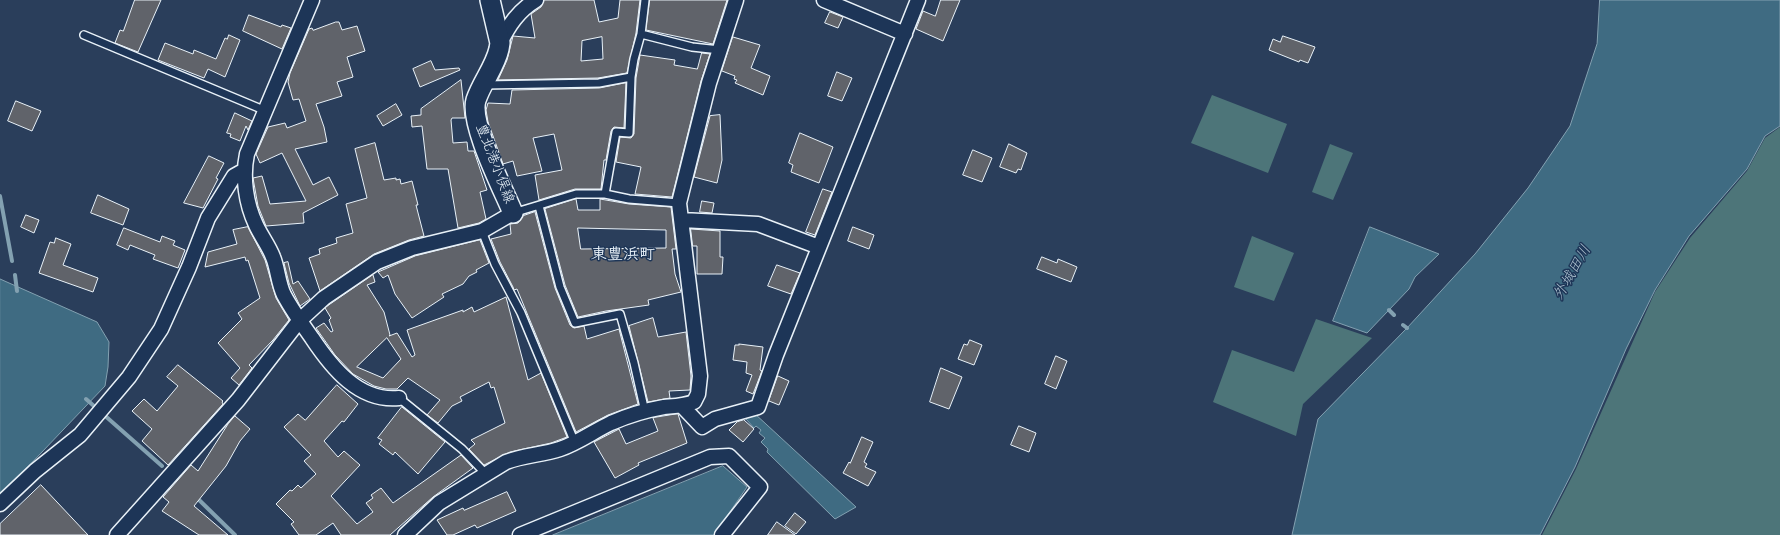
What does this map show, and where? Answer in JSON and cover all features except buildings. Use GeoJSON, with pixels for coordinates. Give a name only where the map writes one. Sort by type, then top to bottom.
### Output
{"type":"FeatureCollection","features":[{"type":"Feature","properties":{"kind":"main road","name":"豊北港小俣線"},"geometry":{"type":"LineString","coordinates":[[490,0],[500,43],[498,56],[482,85],[475,102],[476,118],[482,138],[513,213]]}},
{"type":"Feature","properties":{"kind":"street"},"geometry":{"type":"LineString","coordinates":[[312,0],[266,111],[246,154],[243,171],[250,212],[274,257],[284,294],[299,321],[330,364],[354,386],[379,397],[390,399],[399,398]]}},
{"type":"Feature","properties":{"kind":"street"},"geometry":{"type":"LineString","coordinates":[[500,43],[514,18],[536,0]]}},
{"type":"Feature","properties":{"kind":"street"},"geometry":{"type":"LineString","coordinates":[[405,535],[439,503],[486,474],[517,458],[550,452],[574,443],[612,423],[645,412],[682,406],[694,402],[698,394],[700,376],[679,203],[709,83],[736,0]]}},
{"type":"Feature","properties":{"kind":"street"},"geometry":{"type":"LineString","coordinates":[[824,0],[905,34]]}},
{"type":"Feature","properties":{"kind":"street"},"geometry":{"type":"LineString","coordinates":[[682,406],[702,427],[715,419],[758,407],[776,354],[918,0]]}},
{"type":"Feature","properties":{"kind":"street"},"geometry":{"type":"LineString","coordinates":[[0,504],[35,471],[80,435],[129,377],[161,329],[189,267],[208,218],[234,176],[243,171]]}},
{"type":"Feature","properties":{"kind":"street"},"geometry":{"type":"LineString","coordinates":[[117,535],[238,400],[299,321],[324,298],[377,262],[412,248],[482,231],[513,213]]}},
{"type":"Feature","properties":{"kind":"street"},"geometry":{"type":"LineString","coordinates":[[682,220],[758,224],[819,247]]}},
{"type":"Feature","properties":{"kind":"street"},"geometry":{"type":"LineString","coordinates":[[520,535],[710,457],[729,456],[760,488],[722,535]]}},
{"type":"Feature","properties":{"kind":"lane"},"geometry":{"type":"LineString","coordinates":[[605,194],[616,132],[629,133],[631,77],[645,0]]}},
{"type":"Feature","properties":{"kind":"lane"},"geometry":{"type":"LineString","coordinates":[[640,34],[692,47],[720,50]]}},
{"type":"Feature","properties":{"kind":"lane"},"geometry":{"type":"LineString","coordinates":[[84,36],[266,111]]}},
{"type":"Feature","properties":{"kind":"lane"},"geometry":{"type":"LineString","coordinates":[[482,85],[535,86],[599,83],[631,77]]}},
{"type":"Feature","properties":{"kind":"lane"},"geometry":{"type":"LineString","coordinates":[[513,213],[576,194],[605,194],[629,199],[679,203]]}},
{"type":"Feature","properties":{"kind":"lane"},"geometry":{"type":"LineString","coordinates":[[540,206],[560,287],[575,323],[620,314],[634,363],[645,412]]}},
{"type":"Feature","properties":{"kind":"lane"},"geometry":{"type":"LineString","coordinates":[[482,231],[495,264],[521,313],[574,443]]}},
{"type":"Feature","properties":{"kind":"lane"},"geometry":{"type":"LineString","coordinates":[[399,398],[462,449],[486,474]]}},
{"type":"Feature","properties":{"kind":"green space"},"geometry":{"type":"Polygon","coordinates":[[[1212,95],[1287,124],[1268,173],[1191,143],[1212,95]]]}},
{"type":"Feature","properties":{"kind":"green space"},"geometry":{"type":"Polygon","coordinates":[[[1780,127],[1780,535],[1542,535],[1576,469],[1655,292],[1690,238],[1747,171],[1765,138],[1780,127]]]}},
{"type":"Feature","properties":{"kind":"green space"},"geometry":{"type":"Polygon","coordinates":[[[1330,144],[1353,153],[1333,200],[1312,192],[1330,144]]]}},
{"type":"Feature","properties":{"kind":"green space"},"geometry":{"type":"Polygon","coordinates":[[[1252,236],[1294,253],[1274,301],[1234,287],[1252,236]]]}},
{"type":"Feature","properties":{"kind":"green space"},"geometry":{"type":"Polygon","coordinates":[[[1316,319],[1372,338],[1303,404],[1296,436],[1213,402],[1232,350],[1294,372],[1316,319]]]}},
{"type":"Feature","properties":{"kind":"water","name":"外城田川"},"geometry":{"type":"Polygon","coordinates":[[[1600,0],[1780,0],[1780,126],[1765,136],[1747,169],[1689,236],[1655,290],[1626,349],[1575,467],[1540,535],[1292,535],[1318,419],[1407,328],[1475,254],[1528,188],[1570,126],[1597,44],[1600,0]]]}},
{"type":"Feature","properties":{"kind":"water"},"geometry":{"type":"Polygon","coordinates":[[[1370,227],[1439,254],[1415,277],[1409,289],[1367,333],[1333,321],[1370,227]]]}},
{"type":"Feature","properties":{"kind":"water"},"geometry":{"type":"Polygon","coordinates":[[[0,279],[97,322],[109,342],[108,367],[105,386],[0,496],[0,279]]]}},
{"type":"Feature","properties":{"kind":"water"},"geometry":{"type":"Polygon","coordinates":[[[754,413],[856,507],[835,519],[767,452],[768,449],[761,442],[765,438],[759,433],[761,430],[756,426],[754,428],[746,419],[743,418],[754,413]]]}},
{"type":"Feature","properties":{"kind":"water"},"geometry":{"type":"Polygon","coordinates":[[[723,466],[747,487],[714,535],[553,535],[723,466]]]}},
{"type":"Feature","properties":{"kind":"waterway"},"geometry":{"type":"LineString","coordinates":[[0,196],[12,261]]}},
{"type":"Feature","properties":{"kind":"waterway"},"geometry":{"type":"LineString","coordinates":[[15,275],[17,291]]}},
{"type":"Feature","properties":{"kind":"waterway"},"geometry":{"type":"LineString","coordinates":[[1389,310],[1394,315]]}},
{"type":"Feature","properties":{"kind":"waterway"},"geometry":{"type":"LineString","coordinates":[[1403,325],[1407,328]]}},
{"type":"Feature","properties":{"kind":"waterway"},"geometry":{"type":"LineString","coordinates":[[86,399],[162,466]]}},
{"type":"Feature","properties":{"kind":"waterway"},"geometry":{"type":"LineString","coordinates":[[195,496],[235,535]]}},
{"type":"Feature","properties":{"kind":"district","name":"東豊浜町"},"geometry":{"type":"Point","coordinates":[623,256]}}]}
